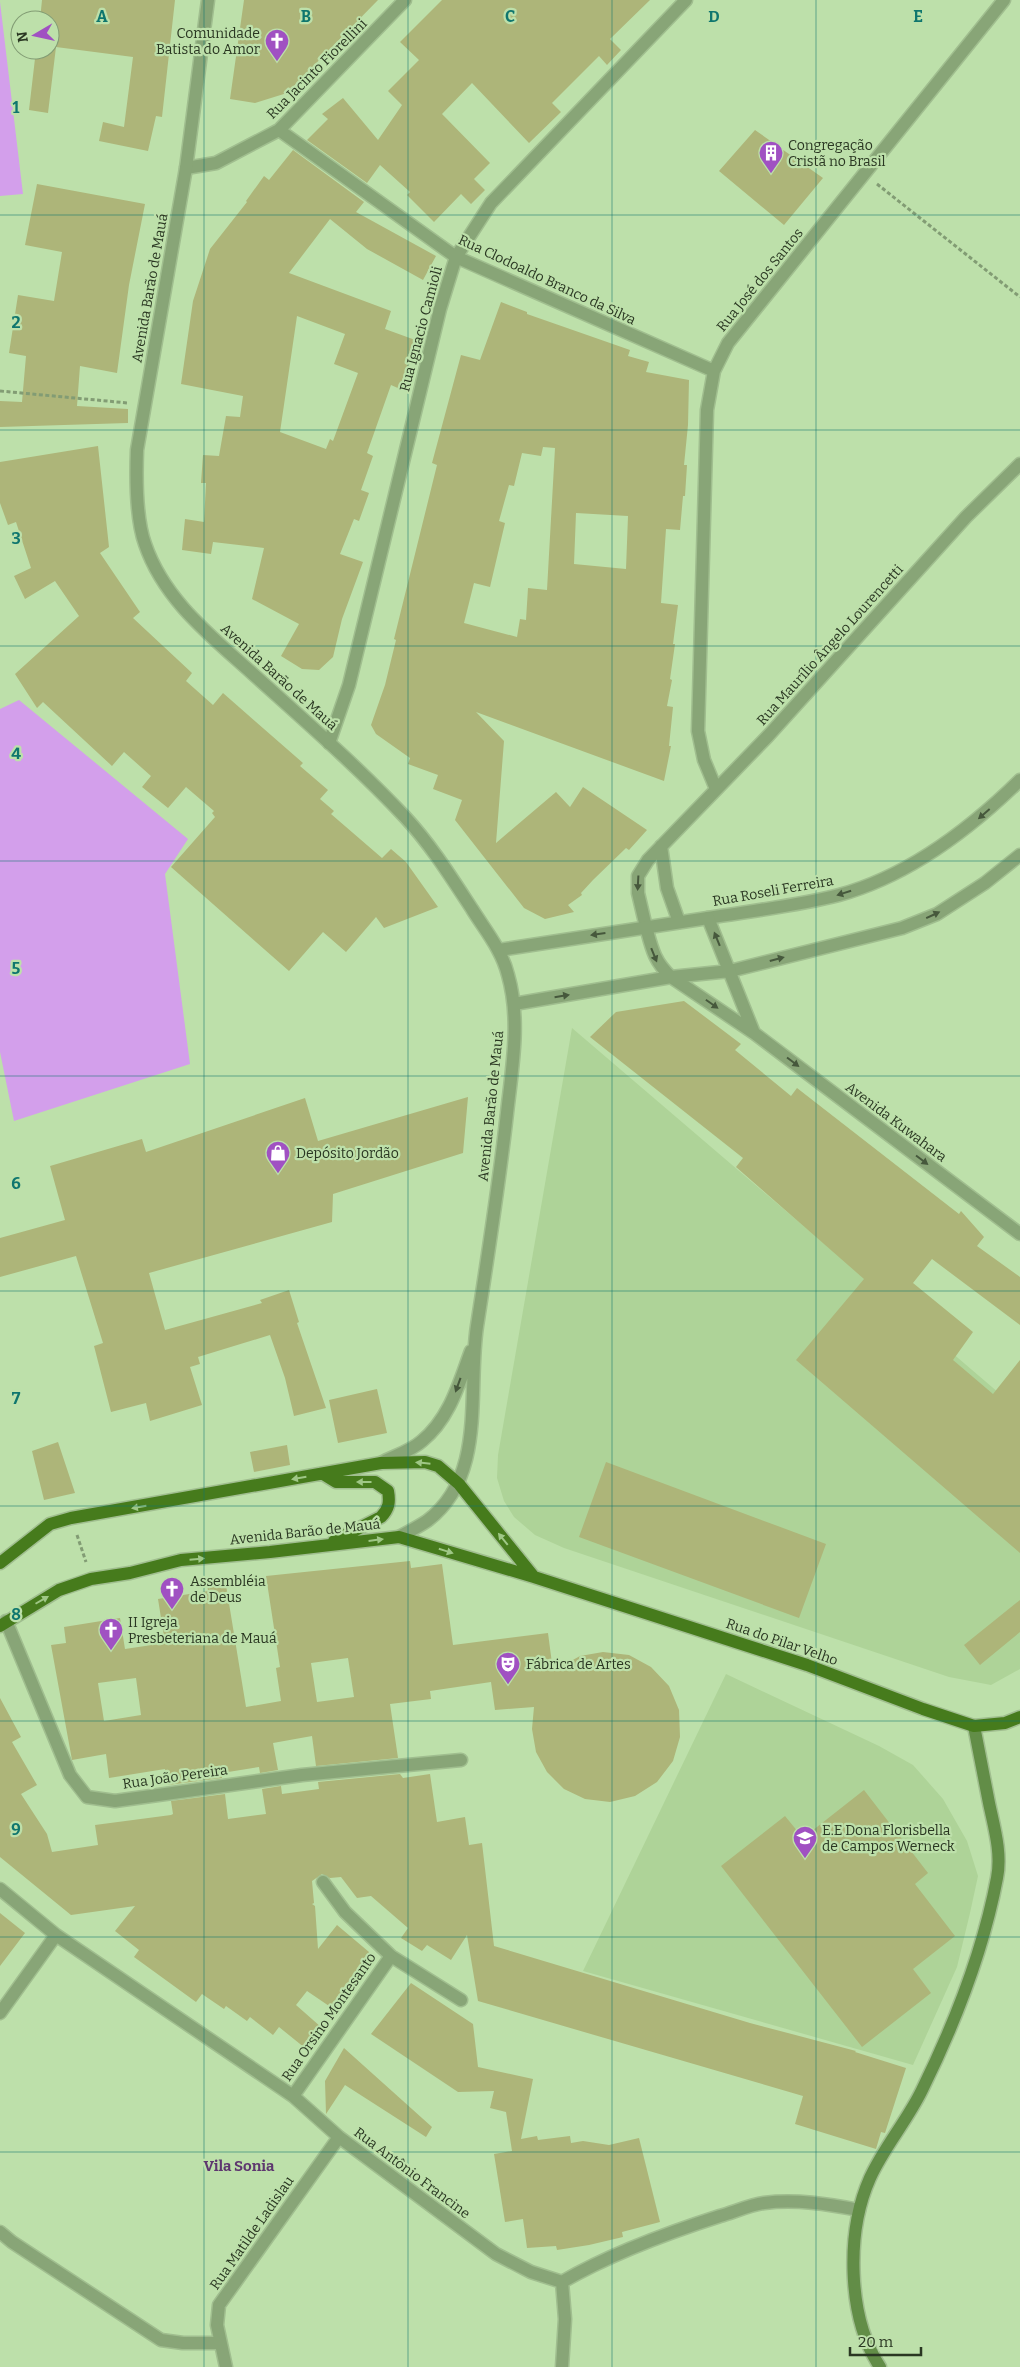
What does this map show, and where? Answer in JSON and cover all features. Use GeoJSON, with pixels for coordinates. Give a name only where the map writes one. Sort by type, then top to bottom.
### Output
{"type":"FeatureCollection","features":[{"type":"Feature","properties":{"kind":"main road"},"geometry":{"type":"LineString","coordinates":[[381,1463],[426,1462],[438,1466],[459,1484],[534,1577]]}},
{"type":"Feature","properties":{"kind":"main road","name":"Avenida Barão de Mauá"},"geometry":{"type":"LineString","coordinates":[[0,1563],[50,1524],[71,1518],[381,1463]]}},
{"type":"Feature","properties":{"kind":"main road"},"geometry":{"type":"LineString","coordinates":[[323,1474],[336,1482],[376,1482],[388,1491],[389,1500],[387,1511],[381,1517],[325,1546]]}},
{"type":"Feature","properties":{"kind":"main road","name":"Avenida Barão de Mauá"},"geometry":{"type":"LineString","coordinates":[[3,1624],[59,1590],[91,1579],[130,1573],[181,1560],[399,1537]]}},
{"type":"Feature","properties":{"kind":"main road","name":"Rua do Pilar Velho"},"geometry":{"type":"LineString","coordinates":[[399,1537],[534,1577],[807,1665],[923,1710],[974,1726],[1005,1724],[1020,1717]]}},
{"type":"Feature","properties":{"kind":"main road"},"geometry":{"type":"LineString","coordinates":[[880,2367],[869,2349],[858,2308],[853,2269],[859,2210],[870,2178],[925,2083],[967,1988],[986,1925],[998,1875],[998,1845],[974,1726]]}},
{"type":"Feature","properties":{"kind":"street","name":"Avenida Barão de Mauá"},"geometry":{"type":"LineString","coordinates":[[208,0],[186,168],[137,450],[136,486],[144,543],[169,593],[194,620],[329,743],[406,818],[432,850],[499,950],[508,974],[514,1004],[515,1042],[498,1189],[475,1339],[469,1454],[459,1484],[448,1500],[427,1521],[399,1537]]}},
{"type":"Feature","properties":{"kind":"street","name":"Rua Jacinto Fiorellini"},"geometry":{"type":"LineString","coordinates":[[186,168],[216,163],[280,130],[406,0]]}},
{"type":"Feature","properties":{"kind":"street","name":"Rua Ignacio Camioli"},"geometry":{"type":"LineString","coordinates":[[329,743],[349,685],[440,309],[456,257],[471,232],[497,197],[686,0]]}},
{"type":"Feature","properties":{"kind":"street","name":"Rua José dos Santos"},"geometry":{"type":"LineString","coordinates":[[716,788],[704,760],[698,731],[707,410],[714,371],[728,343],[1004,0]]}},
{"type":"Feature","properties":{"kind":"street","name":"Rua Clodoaldo Branco da Silva"},"geometry":{"type":"LineString","coordinates":[[280,130],[456,257],[714,371]]}},
{"type":"Feature","properties":{"kind":"street","name":"Rua Maurílio Ângelo Lourencetti"},"geometry":{"type":"LineString","coordinates":[[646,927],[638,893],[638,876],[648,860],[768,736],[966,517],[1020,464]]}},
{"type":"Feature","properties":{"kind":"street","name":"Rua Roseli Ferreira"},"geometry":{"type":"LineString","coordinates":[[499,950],[708,918],[839,895],[890,876],[967,829],[1020,780]]}},
{"type":"Feature","properties":{"kind":"street"},"geometry":{"type":"LineString","coordinates":[[661,846],[667,888],[679,922]]}},
{"type":"Feature","properties":{"kind":"street"},"geometry":{"type":"LineString","coordinates":[[514,1004],[672,977],[730,971],[902,928],[937,914],[984,883],[1020,855]]}},
{"type":"Feature","properties":{"kind":"street"},"geometry":{"type":"LineString","coordinates":[[708,918],[754,1033]]}},
{"type":"Feature","properties":{"kind":"street","name":"Avenida Kuwahara"},"geometry":{"type":"LineString","coordinates":[[646,927],[660,967],[672,977],[754,1033],[1020,1234]]}},
{"type":"Feature","properties":{"kind":"street","name":"Avenida Barão de Mauá"},"geometry":{"type":"LineString","coordinates":[[381,1463],[420,1443],[436,1428],[451,1405],[475,1339]]}},
{"type":"Feature","properties":{"kind":"street","name":"Rua João Pereira"},"geometry":{"type":"LineString","coordinates":[[3,1624],[70,1775],[87,1797],[115,1801],[302,1775],[461,1760]]}},
{"type":"Feature","properties":{"kind":"street"},"geometry":{"type":"LineString","coordinates":[[323,1882],[345,1912],[391,1956],[461,2000]]}},
{"type":"Feature","properties":{"kind":"street","name":"Rua Antônio Francine"},"geometry":{"type":"LineString","coordinates":[[0,1889],[56,1935],[293,2096],[339,2136],[496,2254],[531,2272],[562,2282]]}},
{"type":"Feature","properties":{"kind":"street"},"geometry":{"type":"LineString","coordinates":[[0,2013],[56,1935]]}},
{"type":"Feature","properties":{"kind":"street","name":"Rua Orsino Montesanto"},"geometry":{"type":"LineString","coordinates":[[293,2096],[391,1956]]}},
{"type":"Feature","properties":{"kind":"street","name":"Rua Matilde Ladislau"},"geometry":{"type":"LineString","coordinates":[[226,2367],[217,2325],[219,2305],[339,2136]]}},
{"type":"Feature","properties":{"kind":"street"},"geometry":{"type":"LineString","coordinates":[[562,2367],[565,2319],[562,2282],[590,2266],[695,2224],[763,2203],[794,2201],[859,2210]]}},
{"type":"Feature","properties":{"kind":"street"},"geometry":{"type":"LineString","coordinates":[[0,2232],[12,2242],[161,2340],[184,2343],[220,2343]]}},
{"type":"Feature","properties":{"kind":"path"},"geometry":{"type":"LineString","coordinates":[[865,174],[1020,297]]}},
{"type":"Feature","properties":{"kind":"path"},"geometry":{"type":"LineString","coordinates":[[0,391],[144,405]]}},
{"type":"Feature","properties":{"kind":"path"},"geometry":{"type":"LineString","coordinates":[[71,1518],[91,1579]]}},
{"type":"Feature","properties":{"kind":"shaded area"},"geometry":{"type":"Polygon","coordinates":[[[0,2],[23,194],[0,196],[0,2]]]}},
{"type":"Feature","properties":{"kind":"shaded area"},"geometry":{"type":"Polygon","coordinates":[[[19,700],[188,839],[165,874],[190,1064],[14,1121],[0,1052],[0,709],[19,700]]]}},
{"type":"Feature","properties":{"kind":"shaded area"},"geometry":{"type":"Polygon","coordinates":[[[572,1028],[1020,1411],[1020,1669],[991,1685],[949,1677],[564,1548],[535,1535],[514,1517],[504,1501],[497,1478],[498,1455],[572,1028]]]}},
{"type":"Feature","properties":{"kind":"shaded area","name":"E.E Dona Florisbella de Campos Werneck"},"geometry":{"type":"Polygon","coordinates":[[[726,1674],[879,1746],[913,1765],[943,1799],[967,1841],[978,1876],[957,1967],[913,2065],[583,1971],[726,1674]]]}},
{"type":"Feature","properties":{"kind":"building"},"geometry":{"type":"Polygon","coordinates":[[[42,0],[175,0],[162,117],[156,116],[148,151],[99,141],[103,122],[124,127],[133,57],[60,48],[60,10],[41,10],[42,0]]]}},
{"type":"Feature","properties":{"kind":"building","name":"Comunidade Batista do Amor"},"geometry":{"type":"Polygon","coordinates":[[[244,0],[378,0],[287,93],[255,103],[230,99],[244,0]]]}},
{"type":"Feature","properties":{"kind":"building"},"geometry":{"type":"Polygon","coordinates":[[[442,0],[650,0],[610,39],[621,50],[607,65],[599,56],[552,103],[561,112],[529,143],[472,83],[442,114],[490,163],[474,179],[485,190],[471,204],[461,194],[434,222],[407,195],[410,192],[380,165],[367,183],[307,140],[328,119],[322,114],[343,98],[378,140],[402,105],[388,91],[419,60],[400,42],[442,0]]]}},
{"type":"Feature","properties":{"kind":"building"},"geometry":{"type":"Polygon","coordinates":[[[35,60],[54,60],[48,113],[29,110],[35,60]]]}},
{"type":"Feature","properties":{"kind":"building","name":"Congregação Cristã no Brasil"},"geometry":{"type":"Polygon","coordinates":[[[755,130],[823,178],[784,225],[719,171],[755,130]]]}},
{"type":"Feature","properties":{"kind":"building"},"geometry":{"type":"Polygon","coordinates":[[[293,150],[364,202],[356,212],[436,256],[423,280],[367,249],[330,219],[289,273],[391,311],[385,329],[418,341],[400,389],[391,385],[367,453],[373,456],[361,490],[369,493],[359,521],[354,519],[340,554],[363,562],[342,619],[333,657],[319,670],[302,669],[281,656],[299,624],[252,599],[264,548],[213,542],[211,554],[182,550],[185,519],[204,522],[206,483],[201,483],[203,455],[219,456],[226,416],[240,417],[243,396],[181,384],[193,301],[210,249],[247,202],[264,176],[269,180],[293,150]],[[297,316],[280,432],[326,449],[330,439],[333,441],[358,373],[334,364],[345,334],[297,316]]]}},
{"type":"Feature","properties":{"kind":"building"},"geometry":{"type":"Polygon","coordinates":[[[37,184],[145,204],[129,285],[117,373],[80,366],[77,406],[128,409],[128,423],[0,427],[0,401],[22,402],[26,356],[9,353],[18,295],[54,301],[62,252],[25,245],[37,184]]]}},
{"type":"Feature","properties":{"kind":"building"},"geometry":{"type":"Polygon","coordinates":[[[501,302],[527,312],[527,314],[630,350],[628,356],[649,362],[646,372],[689,380],[688,425],[684,465],[687,465],[685,496],[683,496],[680,530],[666,529],[661,603],[678,605],[670,679],[672,680],[667,706],[673,707],[669,746],[671,746],[664,781],[476,712],[504,741],[496,843],[556,792],[570,807],[583,787],[647,830],[629,850],[626,848],[593,880],[581,893],[582,895],[568,905],[574,912],[545,919],[524,908],[455,820],[462,800],[433,789],[438,775],[408,764],[410,758],[376,734],[371,725],[385,685],[396,640],[394,639],[437,465],[432,463],[461,355],[480,360],[501,302]],[[543,447],[541,456],[522,453],[514,486],[509,485],[499,521],[505,523],[490,587],[474,583],[464,623],[517,637],[520,619],[526,620],[528,588],[547,590],[555,448],[543,447]],[[576,513],[574,564],[626,569],[628,516],[576,513]]]}},
{"type":"Feature","properties":{"kind":"building"},"geometry":{"type":"Polygon","coordinates":[[[98,446],[109,547],[100,553],[140,612],[133,618],[192,673],[186,681],[213,705],[223,693],[303,763],[300,766],[328,790],[320,799],[334,811],[331,814],[382,858],[391,849],[406,862],[438,907],[384,928],[376,917],[346,952],[323,932],[289,971],[171,867],[215,817],[212,813],[214,811],[186,787],[168,808],[142,787],[151,776],[124,752],[112,766],[43,702],[37,708],[15,674],[79,616],[55,581],[25,599],[14,576],[31,568],[16,522],[8,525],[0,503],[0,462],[98,446]]]}},
{"type":"Feature","properties":{"kind":"building"},"geometry":{"type":"Polygon","coordinates":[[[684,1001],[741,1044],[735,1050],[791,1096],[797,1088],[959,1214],[961,1211],[984,1237],[977,1246],[1020,1277],[1020,1325],[932,1259],[913,1283],[973,1332],[953,1360],[993,1394],[1020,1360],[1020,1553],[796,1360],[864,1279],[736,1167],[743,1158],[590,1037],[616,1012],[684,1001]]]}},
{"type":"Feature","properties":{"kind":"building"},"geometry":{"type":"Polygon","coordinates":[[[468,1097],[463,1153],[333,1194],[332,1222],[149,1273],[165,1330],[262,1303],[260,1300],[289,1290],[299,1322],[297,1323],[326,1408],[294,1416],[285,1378],[270,1335],[198,1357],[200,1364],[190,1367],[202,1405],[150,1421],[146,1403],[111,1412],[94,1346],[103,1343],[76,1256],[0,1277],[0,1238],[65,1220],[50,1166],[142,1139],[146,1152],[305,1098],[318,1141],[468,1097]]]}},
{"type":"Feature","properties":{"kind":"building"},"geometry":{"type":"Polygon","coordinates":[[[377,1389],[387,1433],[338,1443],[329,1400],[377,1389]]]}},
{"type":"Feature","properties":{"kind":"building"},"geometry":{"type":"Polygon","coordinates":[[[58,1442],[75,1493],[44,1500],[32,1451],[58,1442]]]}},
{"type":"Feature","properties":{"kind":"building"},"geometry":{"type":"Polygon","coordinates":[[[287,1445],[290,1465],[254,1472],[250,1452],[287,1445]]]}},
{"type":"Feature","properties":{"kind":"building"},"geometry":{"type":"Polygon","coordinates":[[[606,1462],[826,1544],[799,1618],[579,1537],[606,1462]]]}},
{"type":"Feature","properties":{"kind":"building"},"geometry":{"type":"Polygon","coordinates":[[[410,1561],[411,1568],[442,1564],[453,1645],[548,1633],[553,1671],[580,1656],[603,1652],[629,1655],[651,1667],[669,1686],[679,1710],[680,1737],[673,1761],[657,1782],[635,1796],[610,1802],[585,1799],[564,1789],[547,1772],[536,1752],[532,1729],[534,1707],[495,1710],[491,1682],[430,1691],[431,1699],[390,1704],[398,1758],[316,1766],[312,1736],[273,1743],[278,1770],[260,1773],[259,1767],[222,1773],[222,1778],[168,1785],[165,1769],[109,1778],[106,1754],[72,1760],[51,1645],[66,1643],[64,1627],[120,1618],[125,1649],[165,1643],[158,1599],[208,1591],[207,1582],[225,1579],[246,1707],[281,1701],[276,1668],[280,1667],[266,1576],[410,1561]],[[348,1658],[311,1663],[317,1702],[354,1697],[348,1658]],[[136,1678],[98,1683],[104,1721],[141,1715],[136,1678]]]}},
{"type":"Feature","properties":{"kind":"building"},"geometry":{"type":"Polygon","coordinates":[[[1020,1600],[1020,1632],[980,1665],[964,1645],[1020,1600]]]}},
{"type":"Feature","properties":{"kind":"building"},"geometry":{"type":"Polygon","coordinates":[[[0,1698],[21,1737],[12,1742],[37,1785],[21,1794],[47,1834],[52,1852],[98,1845],[95,1825],[171,1815],[173,1814],[171,1801],[225,1794],[228,1819],[266,1814],[262,1789],[281,1786],[282,1794],[319,1789],[318,1782],[400,1774],[403,1778],[430,1774],[437,1822],[465,1817],[469,1845],[482,1843],[494,1946],[750,2023],[856,2051],[906,2068],[885,2133],[881,2132],[876,2149],[795,2124],[803,2096],[478,2001],[467,1935],[451,1960],[427,1945],[422,1951],[401,1938],[408,1928],[371,1896],[357,1898],[341,1877],[330,1878],[322,1874],[312,1881],[314,1903],[312,1904],[315,1906],[318,1949],[337,1925],[369,1952],[369,1962],[332,2008],[307,1991],[296,2005],[321,2027],[305,2048],[279,2027],[273,2035],[250,2017],[247,2021],[226,2006],[224,2009],[202,1994],[196,2002],[134,1957],[139,1950],[115,1931],[135,1906],[71,1915],[0,1857],[0,1698]]]}},
{"type":"Feature","properties":{"kind":"building"},"geometry":{"type":"Polygon","coordinates":[[[864,1790],[928,1873],[915,1884],[955,1936],[913,1969],[931,1993],[862,2047],[721,1866],[785,1816],[803,1838],[864,1790]]]}},
{"type":"Feature","properties":{"kind":"building"},"geometry":{"type":"Polygon","coordinates":[[[0,1913],[25,1933],[0,1966],[0,1913]]]}},
{"type":"Feature","properties":{"kind":"building"},"geometry":{"type":"Polygon","coordinates":[[[411,1983],[473,2024],[478,2067],[533,2079],[521,2139],[537,2136],[538,2140],[570,2136],[571,2143],[583,2141],[609,2145],[639,2138],[660,2222],[622,2232],[623,2237],[589,2245],[557,2250],[556,2246],[527,2248],[523,2219],[505,2222],[494,2154],[512,2151],[506,2112],[490,2108],[494,2091],[458,2092],[371,2034],[411,1983]]]}},
{"type":"Feature","properties":{"kind":"building"},"geometry":{"type":"Polygon","coordinates":[[[344,2048],[432,2127],[426,2137],[345,2085],[326,2114],[325,2081],[344,2048]]]}},
{"type":"Feature","properties":{"kind":"place","name":"Comunidade Batista do Amor"},"geometry":{"type":"Point","coordinates":[277,62]}},
{"type":"Feature","properties":{"kind":"place","name":"Congregação Cristã no Brasil"},"geometry":{"type":"Point","coordinates":[771,174]}},
{"type":"Feature","properties":{"kind":"place","name":"Depósito Jordão"},"geometry":{"type":"Point","coordinates":[278,1174]}},
{"type":"Feature","properties":{"kind":"place","name":"Assembléia de Deus"},"geometry":{"type":"Point","coordinates":[172,1610]}},
{"type":"Feature","properties":{"kind":"place","name":"II Igreja Presbeteriana de Mauá"},"geometry":{"type":"Point","coordinates":[111,1651]}},
{"type":"Feature","properties":{"kind":"place","name":"Fábrica de Artes"},"geometry":{"type":"Point","coordinates":[508,1685]}},
{"type":"Feature","properties":{"kind":"place","name":"E.E Dona Florisbella de Campos Werneck"},"geometry":{"type":"Point","coordinates":[805,1859]}},
{"type":"Feature","properties":{"kind":"district","name":"Vila Sonia"},"geometry":{"type":"Point","coordinates":[239,2166]}}]}
